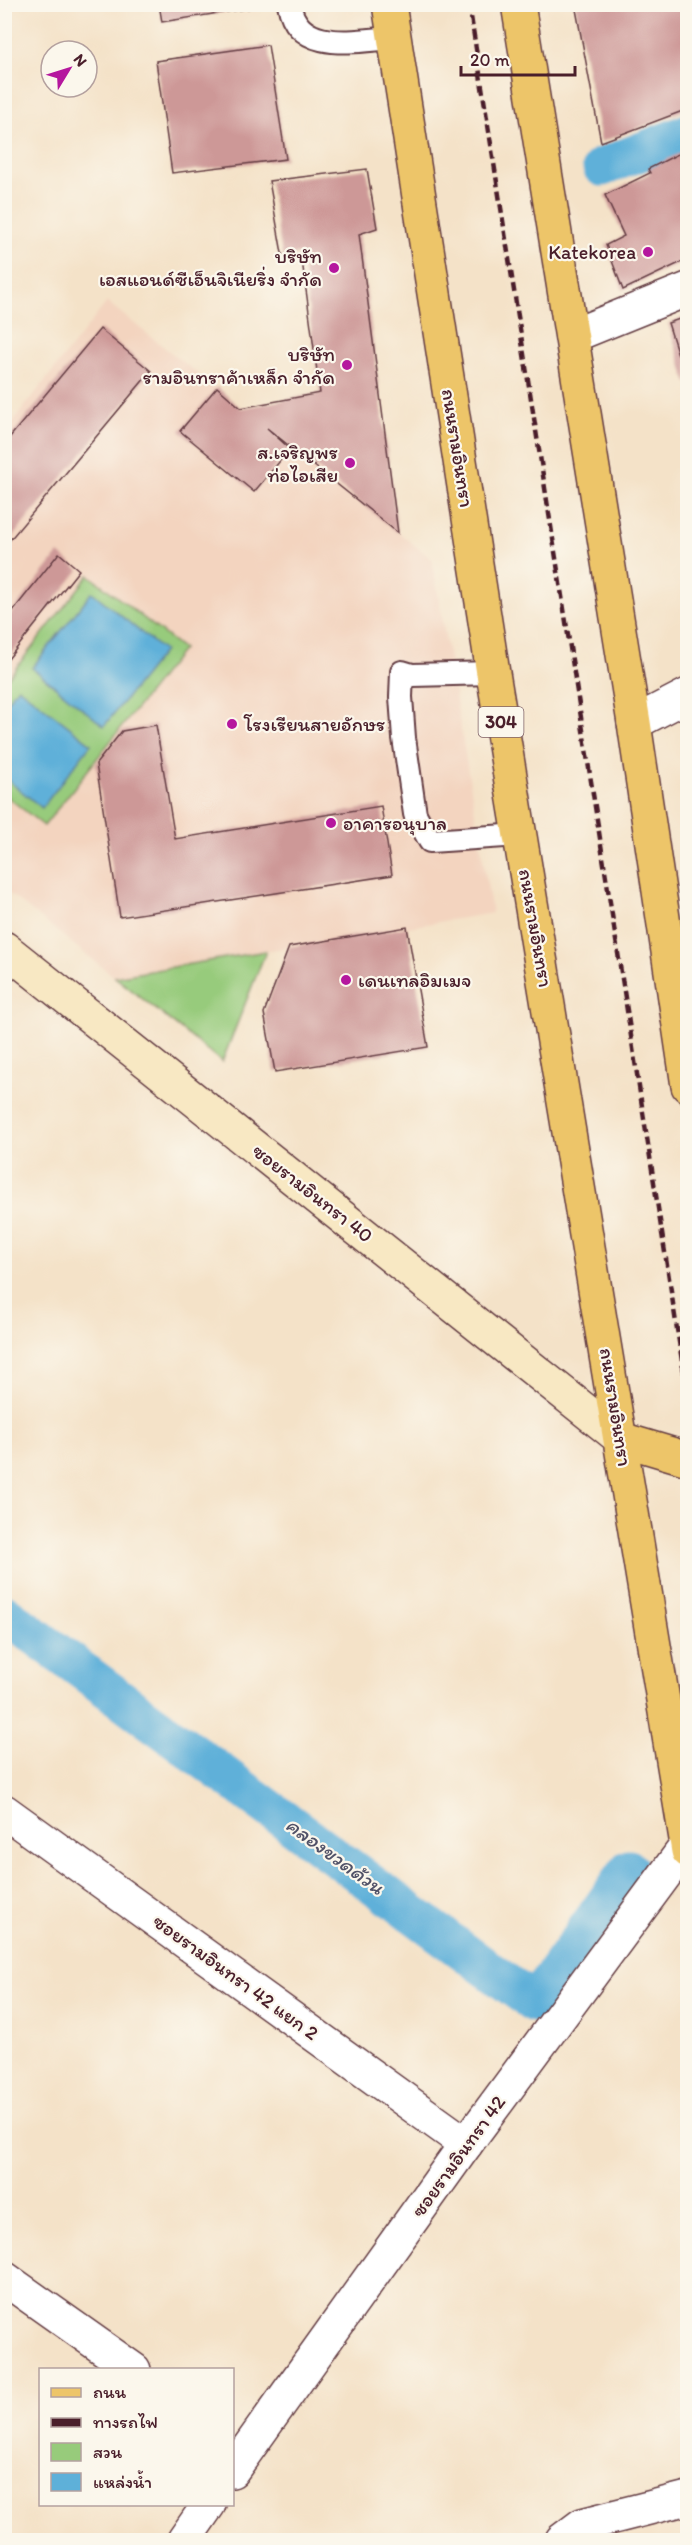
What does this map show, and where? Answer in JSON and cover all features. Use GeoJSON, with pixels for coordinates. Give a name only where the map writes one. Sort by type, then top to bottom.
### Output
{"type":"FeatureCollection","features":[{"type":"Feature","properties":{"kind":"main road","name":"ถนนรามอินทรา"},"geometry":{"type":"LineString","coordinates":[[389,4],[493,673],[687,1848]]}},
{"type":"Feature","properties":{"kind":"main road"},"geometry":{"type":"LineString","coordinates":[[518,4],[634,723],[687,1086]]}},
{"type":"Feature","properties":{"kind":"main road"},"geometry":{"type":"LineString","coordinates":[[621,1438],[687,1459]]}},
{"type":"Feature","properties":{"kind":"street"},"geometry":{"type":"LineString","coordinates":[[572,336],[687,289]]}},
{"type":"Feature","properties":{"kind":"street"},"geometry":{"type":"LineString","coordinates":[[634,723],[687,695]]}},
{"type":"Feature","properties":{"kind":"street","name":"ซอยรามอินทรา 40"},"geometry":{"type":"LineString","coordinates":[[4,948],[621,1438]]}},
{"type":"Feature","properties":{"kind":"street","name":"ซอยรามอินทรา 42 แยก 2"},"geometry":{"type":"LineString","coordinates":[[4,1811],[466,2144]]}},
{"type":"Feature","properties":{"kind":"street","name":"ซอยรามอินทรา 42"},"geometry":{"type":"LineString","coordinates":[[238,2452],[687,1848]]}},
{"type":"Feature","properties":{"kind":"street"},"geometry":{"type":"LineString","coordinates":[[4,2278],[131,2368]]}},
{"type":"Feature","properties":{"kind":"street"},"geometry":{"type":"LineString","coordinates":[[562,2541],[582,2525],[687,2498]]}},
{"type":"Feature","properties":{"kind":"street"},"geometry":{"type":"LineString","coordinates":[[184,2541],[208,2506]]}},
{"type":"Feature","properties":{"kind":"lane"},"geometry":{"type":"LineString","coordinates":[[289,4],[291,17],[312,37],[326,41],[394,38]]}},
{"type":"Feature","properties":{"kind":"lane"},"geometry":{"type":"LineString","coordinates":[[493,673],[412,675],[402,672],[404,738],[416,814],[430,841],[520,836]]}},
{"type":"Feature","properties":{"kind":"shaded area","name":"โรงเรียนสายอักษร"},"geometry":{"type":"Polygon","coordinates":[[[107,302],[432,559],[492,913],[266,951],[222,1062],[5,890],[4,433],[107,302]]]}},
{"type":"Feature","properties":{"kind":"green space"},"geometry":{"type":"Polygon","coordinates":[[[89,575],[183,649],[44,826],[5,795],[4,683],[89,575]]]}},
{"type":"Feature","properties":{"kind":"green space"},"geometry":{"type":"Polygon","coordinates":[[[266,951],[222,1062],[115,977],[266,951]]]}},
{"type":"Feature","properties":{"kind":"water"},"geometry":{"type":"Polygon","coordinates":[[[92,592],[164,651],[104,726],[32,668],[92,592]]]}},
{"type":"Feature","properties":{"kind":"water"},"geometry":{"type":"Polygon","coordinates":[[[18,687],[91,744],[42,808],[5,778],[5,704],[18,687]]]}},
{"type":"Feature","properties":{"kind":"building"},"geometry":{"type":"Polygon","coordinates":[[[159,4],[263,4],[264,6],[162,22],[159,4]]]}},
{"type":"Feature","properties":{"kind":"building"},"geometry":{"type":"Polygon","coordinates":[[[575,4],[688,4],[688,109],[601,142],[575,4]]]}},
{"type":"Feature","properties":{"kind":"building"},"geometry":{"type":"Polygon","coordinates":[[[268,45],[286,159],[172,173],[156,61],[268,45]]]}},
{"type":"Feature","properties":{"kind":"building"},"geometry":{"type":"Polygon","coordinates":[[[688,149],[688,259],[623,290],[606,245],[624,236],[605,195],[650,173],[648,169],[688,149]]]}},
{"type":"Feature","properties":{"kind":"building"},"geometry":{"type":"Polygon","coordinates":[[[367,169],[377,228],[359,234],[398,533],[267,428],[290,449],[254,492],[180,431],[217,387],[241,408],[320,393],[301,253],[283,259],[269,181],[367,169]]]}},
{"type":"Feature","properties":{"kind":"building"},"geometry":{"type":"Polygon","coordinates":[[[688,316],[688,383],[687,383],[668,323],[688,316]]]}},
{"type":"Feature","properties":{"kind":"building"},"geometry":{"type":"Polygon","coordinates":[[[100,329],[151,371],[4,547],[4,444],[100,329]]]}},
{"type":"Feature","properties":{"kind":"building"},"geometry":{"type":"Polygon","coordinates":[[[59,553],[79,570],[4,664],[4,622],[59,553]]]}},
{"type":"Feature","properties":{"kind":"building","name":"อาคารอนุบาล"},"geometry":{"type":"Polygon","coordinates":[[[156,725],[175,839],[381,806],[392,875],[120,917],[96,764],[122,731],[156,725]]]}},
{"type":"Feature","properties":{"kind":"building","name":"เดนเทลอิมเมจ"},"geometry":{"type":"Polygon","coordinates":[[[407,927],[428,1047],[275,1072],[264,1013],[289,947],[407,927]]]}},
{"type":"Feature","properties":{"kind":"waterway"},"geometry":{"type":"LineString","coordinates":[[602,167],[688,133]]}},
{"type":"Feature","properties":{"kind":"waterway","name":"คลองขวดด้วน"},"geometry":{"type":"LineString","coordinates":[[4,1613],[534,2003],[629,1869]]}},
{"type":"Feature","properties":{"kind":"railway"},"geometry":{"type":"LineString","coordinates":[[469,4],[688,1399]]}},
{"type":"Feature","properties":{"kind":"place","name":"Katekorea"},"geometry":{"type":"Point","coordinates":[648,252]}},
{"type":"Feature","properties":{"kind":"place","name":"บริษัท เอสแอนด์ซีเอ็นจิเนียริ่ง จำกัด"},"geometry":{"type":"Point","coordinates":[334,268]}},
{"type":"Feature","properties":{"kind":"place","name":"บริษัท รามอินทราค้าเหล็ก จำกัด"},"geometry":{"type":"Point","coordinates":[347,365]}},
{"type":"Feature","properties":{"kind":"place","name":"ส.เจริญพร ท่อไอเสีย"},"geometry":{"type":"Point","coordinates":[350,463]}},
{"type":"Feature","properties":{"kind":"place","name":"โรงเรียนสายอักษร"},"geometry":{"type":"Point","coordinates":[232,724]}},
{"type":"Feature","properties":{"kind":"place","name":"อาคารอนุบาล"},"geometry":{"type":"Point","coordinates":[331,823]}},
{"type":"Feature","properties":{"kind":"place","name":"เดนเทลอิมเมจ"},"geometry":{"type":"Point","coordinates":[346,980]}}]}
